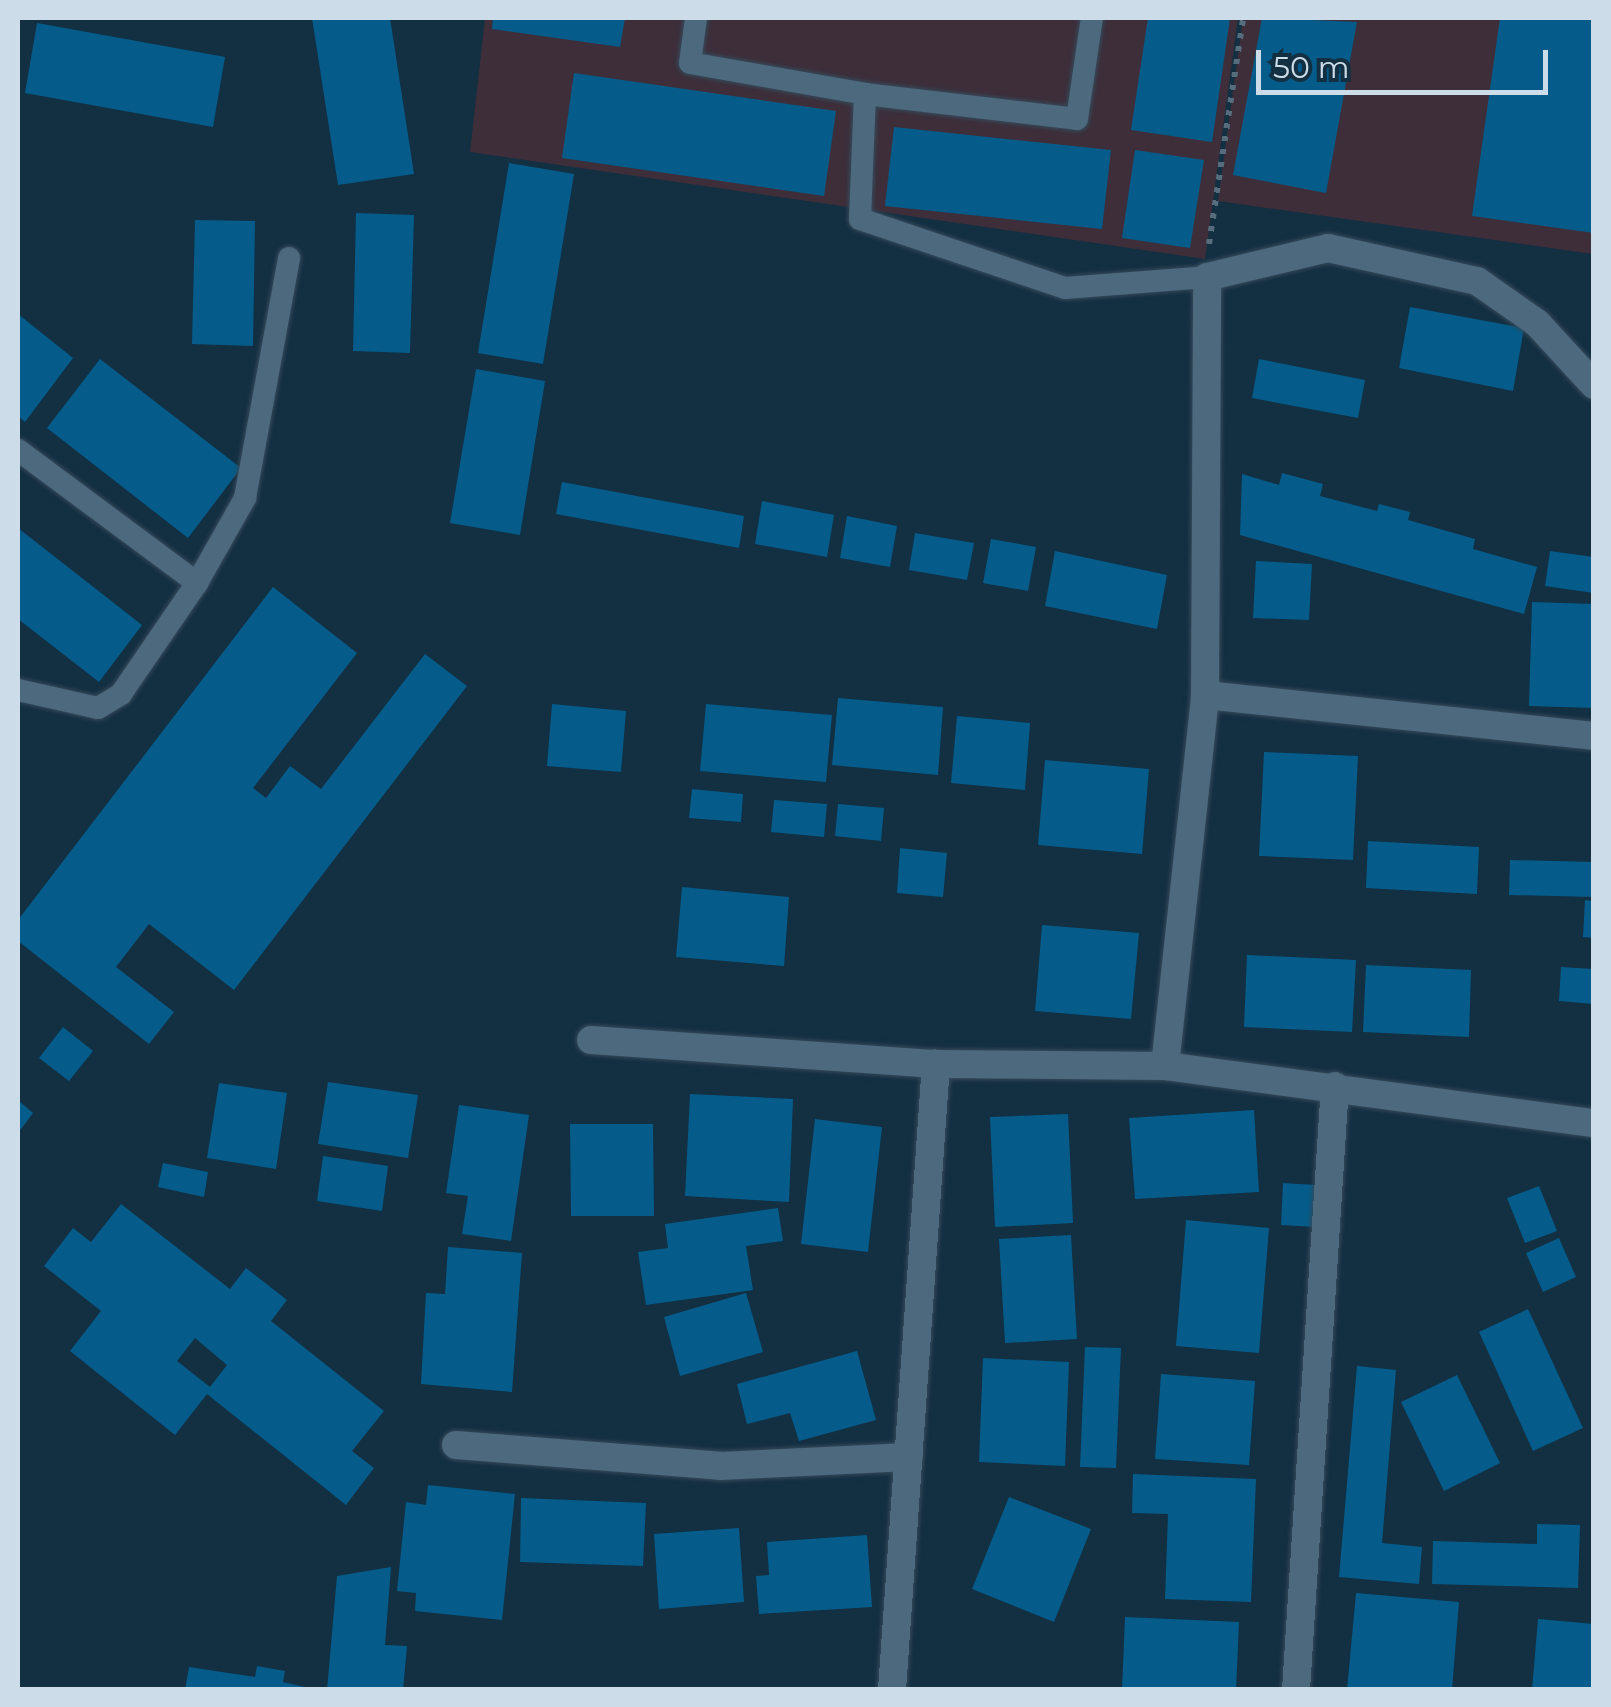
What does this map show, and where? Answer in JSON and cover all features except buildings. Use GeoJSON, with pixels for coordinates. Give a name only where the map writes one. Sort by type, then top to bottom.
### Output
{"type":"FeatureCollection","features":[{"type":"Feature","properties":{"kind":"street"},"geometry":{"type":"LineString","coordinates":[[1165,1066],[1205,694],[1207,277],[1328,248],[1478,281],[1537,323],[1594,385]]}},
{"type":"Feature","properties":{"kind":"street"},"geometry":{"type":"LineString","coordinates":[[1205,694],[1594,736]]}},
{"type":"Feature","properties":{"kind":"street"},"geometry":{"type":"LineString","coordinates":[[591,1040],[936,1064],[1165,1066],[1594,1123]]}},
{"type":"Feature","properties":{"kind":"street"},"geometry":{"type":"LineString","coordinates":[[892,1690],[936,1064]]}},
{"type":"Feature","properties":{"kind":"street"},"geometry":{"type":"LineString","coordinates":[[1296,1690],[1335,1086]]}},
{"type":"Feature","properties":{"kind":"street"},"geometry":{"type":"LineString","coordinates":[[456,1445],[720,1466],[909,1457]]}},
{"type":"Feature","properties":{"kind":"lane"},"geometry":{"type":"LineString","coordinates":[[696,18],[690,64],[865,94],[1078,119],[1092,18]]}},
{"type":"Feature","properties":{"kind":"lane"},"geometry":{"type":"LineString","coordinates":[[865,94],[860,220],[1065,288],[1207,277]]}},
{"type":"Feature","properties":{"kind":"lane"},"geometry":{"type":"LineString","coordinates":[[18,690],[98,708],[121,694],[196,583],[246,498],[289,258]]}},
{"type":"Feature","properties":{"kind":"lane"},"geometry":{"type":"LineString","coordinates":[[18,450],[196,583]]}},
{"type":"Feature","properties":{"kind":"path"},"geometry":{"type":"LineString","coordinates":[[1207,277],[1243,18]]}},
{"type":"Feature","properties":{"kind":"shaded area"},"geometry":{"type":"Polygon","coordinates":[[[485,18],[1238,18],[1205,259],[470,152],[485,18]]]}},
{"type":"Feature","properties":{"kind":"shaded area"},"geometry":{"type":"Polygon","coordinates":[[[1243,18],[1593,18],[1593,254],[1218,201],[1243,18]]]}}]}
